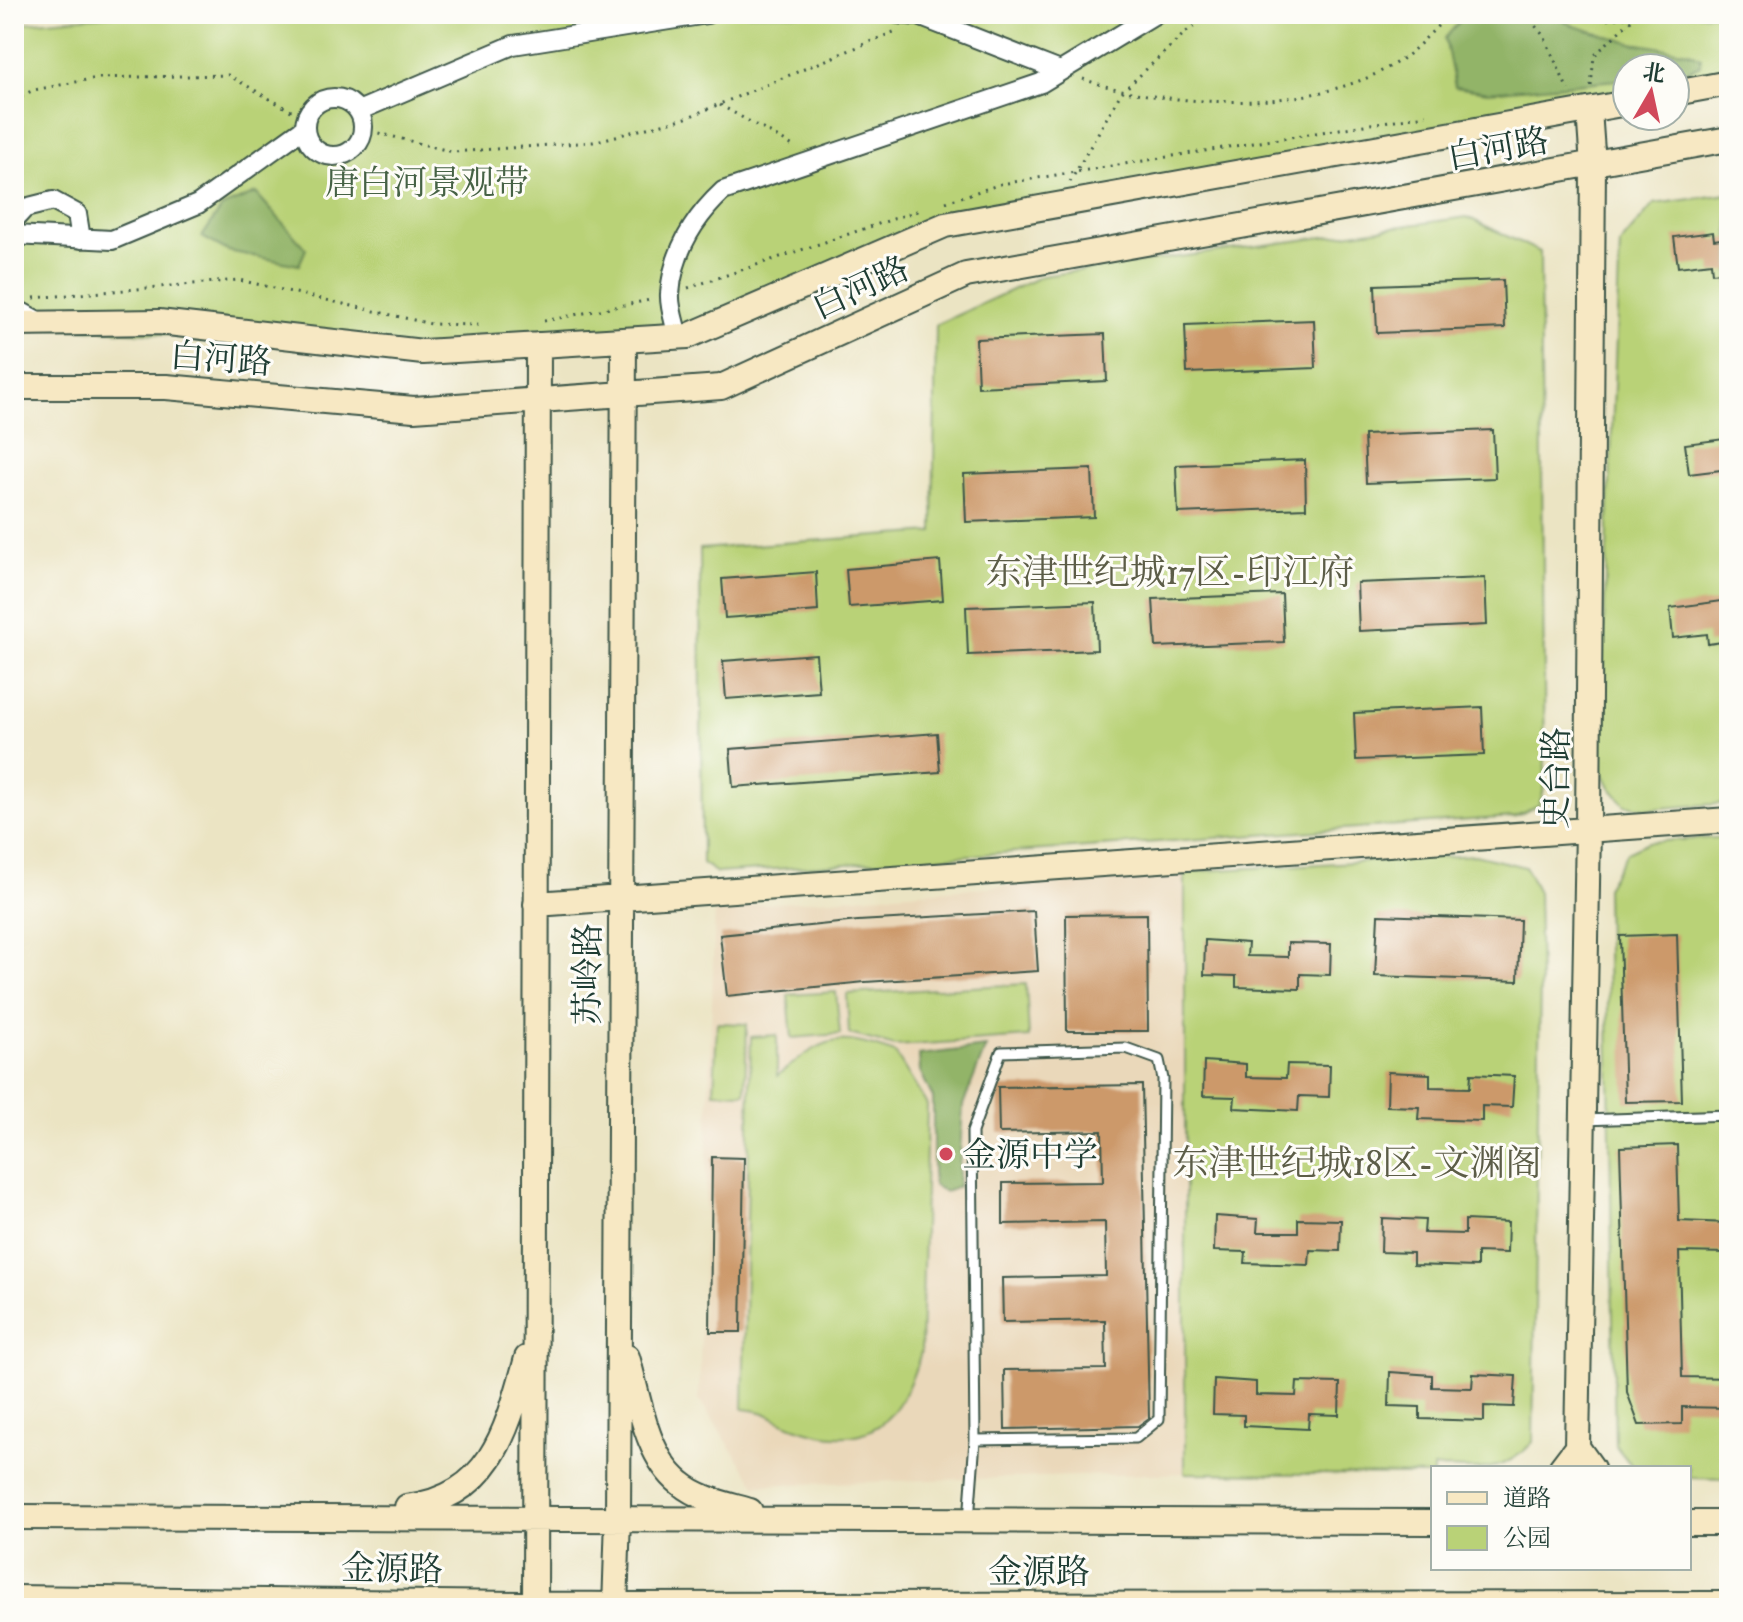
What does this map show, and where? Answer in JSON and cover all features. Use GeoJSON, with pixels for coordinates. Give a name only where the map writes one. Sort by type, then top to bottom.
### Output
{"type":"FeatureCollection","features":[{"type":"Feature","properties":{"kind":"main road"},"geometry":{"type":"LineString","coordinates":[[1691,90],[1729,83]]}},
{"type":"Feature","properties":{"kind":"main road","name":"白河路"},"geometry":{"type":"LineString","coordinates":[[14,324],[159,322],[423,352],[534,334],[624,340],[688,336],[945,225],[1611,106]]}},
{"type":"Feature","properties":{"kind":"main road","name":"史台路"},"geometry":{"type":"LineString","coordinates":[[1577,1447],[1588,828],[1593,166],[1589,110]]}},
{"type":"Feature","properties":{"kind":"main road","name":"白河路"},"geometry":{"type":"LineString","coordinates":[[14,387],[166,387],[414,409],[721,387],[966,275],[1593,166],[1729,139]]}},
{"type":"Feature","properties":{"kind":"main road","name":"苏岭路"},"geometry":{"type":"LineString","coordinates":[[534,334],[538,400],[535,1606]]}},
{"type":"Feature","properties":{"kind":"main road","name":"苏岭路"},"geometry":{"type":"LineString","coordinates":[[615,1607],[624,340]]}},
{"type":"Feature","properties":{"kind":"main road"},"geometry":{"type":"LineString","coordinates":[[536,904],[1729,820]]}},
{"type":"Feature","properties":{"kind":"main road"},"geometry":{"type":"LineString","coordinates":[[325,1519],[437,1503],[464,1486],[493,1454],[511,1414],[535,1329]]}},
{"type":"Feature","properties":{"kind":"main road"},"geometry":{"type":"LineString","coordinates":[[619,1329],[655,1454],[679,1483],[705,1498],[750,1511],[795,1519]]}},
{"type":"Feature","properties":{"kind":"main road"},"geometry":{"type":"LineString","coordinates":[[1563,1466],[1577,1447],[1591,1466]]}},
{"type":"Feature","properties":{"kind":"main road","name":"金源路"},"geometry":{"type":"LineString","coordinates":[[14,1517],[1431,1522]]}},
{"type":"Feature","properties":{"kind":"main road"},"geometry":{"type":"LineString","coordinates":[[1691,1523],[1729,1523]]}},
{"type":"Feature","properties":{"kind":"main road","name":"金源路"},"geometry":{"type":"LineString","coordinates":[[14,1598],[615,1607],[1729,1604]]}},
{"type":"Feature","properties":{"kind":"main road"},"geometry":{"type":"LineString","coordinates":[[326,1602],[359,1608]]}},
{"type":"Feature","properties":{"kind":"street"},"geometry":{"type":"LineString","coordinates":[[358,111],[513,45],[707,14]]}},
{"type":"Feature","properties":{"kind":"street"},"geometry":{"type":"LineString","coordinates":[[898,14],[919,16],[1060,71]]}},
{"type":"Feature","properties":{"kind":"street"},"geometry":{"type":"LineString","coordinates":[[678,337],[670,295],[688,230],[699,213],[723,191],[1041,83],[1155,14]]}},
{"type":"Feature","properties":{"kind":"street"},"geometry":{"type":"LineString","coordinates":[[14,235],[112,240],[198,204],[304,124],[316,103],[324,99],[343,99],[358,111],[363,129],[355,148],[338,157],[328,156],[311,146],[304,124]]}},
{"type":"Feature","properties":{"kind":"street"},"geometry":{"type":"LineString","coordinates":[[14,220],[25,208],[53,201],[77,214],[81,239]]}},
{"type":"Feature","properties":{"kind":"street"},"geometry":{"type":"LineString","coordinates":[[22,303],[43,324]]}},
{"type":"Feature","properties":{"kind":"lane"},"geometry":{"type":"LineString","coordinates":[[969,1520],[975,1440],[972,1132],[1001,1052],[1126,1048],[1159,1060],[1163,1079],[1159,1419],[1136,1438],[975,1440]]}},
{"type":"Feature","properties":{"kind":"lane"},"geometry":{"type":"LineString","coordinates":[[1583,1120],[1729,1115]]}},
{"type":"Feature","properties":{"kind":"path"},"geometry":{"type":"LineString","coordinates":[[1056,205],[1121,93],[1186,32],[1213,14]]}},
{"type":"Feature","properties":{"kind":"path"},"geometry":{"type":"LineString","coordinates":[[1060,71],[1121,93],[1236,103],[1319,94],[1403,61],[1445,14]]}},
{"type":"Feature","properties":{"kind":"path"},"geometry":{"type":"LineString","coordinates":[[1525,14],[1544,36],[1568,91],[1589,110]]}},
{"type":"Feature","properties":{"kind":"path"},"geometry":{"type":"LineString","coordinates":[[1584,14],[1605,20],[1632,19],[1644,14]]}},
{"type":"Feature","properties":{"kind":"path"},"geometry":{"type":"LineString","coordinates":[[363,129],[453,152],[593,142],[686,118],[720,105],[886,38],[919,16]]}},
{"type":"Feature","properties":{"kind":"path"},"geometry":{"type":"LineString","coordinates":[[1589,110],[1594,56],[1632,19]]}},
{"type":"Feature","properties":{"kind":"path"},"geometry":{"type":"LineString","coordinates":[[14,99],[34,90],[97,78],[228,75],[304,124]]}},
{"type":"Feature","properties":{"kind":"path"},"geometry":{"type":"LineString","coordinates":[[720,105],[816,159]]}},
{"type":"Feature","properties":{"kind":"path"},"geometry":{"type":"LineString","coordinates":[[938,204],[1001,184],[1074,175],[1429,115]]}},
{"type":"Feature","properties":{"kind":"path"},"geometry":{"type":"LineString","coordinates":[[534,334],[670,295],[923,209]]}},
{"type":"Feature","properties":{"kind":"path"},"geometry":{"type":"LineString","coordinates":[[22,303],[239,280],[431,324],[483,325]]}},
{"type":"Feature","properties":{"kind":"shaded area","name":"金源中学"},"geometry":{"type":"Polygon","coordinates":[[[1185,872],[1185,1473],[756,1485],[699,1400],[715,908],[1185,872]]]}},
{"type":"Feature","properties":{"kind":"green space","name":"唐白河景观带"},"geometry":{"type":"Polygon","coordinates":[[[124,14],[1729,14],[1729,82],[1691,90],[1691,52],[1611,52],[1611,105],[945,225],[688,336],[423,352],[14,324],[14,24],[124,14]]]}},
{"type":"Feature","properties":{"kind":"green space"},"geometry":{"type":"Polygon","coordinates":[[[1466,14],[1551,14],[1574,26],[1632,43],[1689,52],[1611,52],[1611,80],[1488,92],[1455,87],[1445,38],[1466,14]]]}},
{"type":"Feature","properties":{"kind":"green space"},"geometry":{"type":"Polygon","coordinates":[[[1691,53],[1701,58],[1700,65],[1691,69],[1691,53]]]}},
{"type":"Feature","properties":{"kind":"green space"},"geometry":{"type":"Polygon","coordinates":[[[256,193],[306,249],[299,265],[228,251],[202,237],[222,207],[256,193]]]}},
{"type":"Feature","properties":{"kind":"green space"},"geometry":{"type":"Polygon","coordinates":[[[1729,194],[1729,803],[1649,809],[1625,805],[1610,787],[1598,763],[1620,244],[1654,204],[1729,194]]]}},
{"type":"Feature","properties":{"kind":"green space"},"geometry":{"type":"Polygon","coordinates":[[[1467,217],[1540,252],[1545,785],[1539,805],[1514,817],[717,873],[702,863],[700,549],[933,532],[936,325],[1042,276],[1467,217]]]}},
{"type":"Feature","properties":{"kind":"green space"},"geometry":{"type":"Polygon","coordinates":[[[1729,837],[1729,1479],[1691,1478],[1691,1466],[1632,1466],[1615,1445],[1606,887],[1627,852],[1648,842],[1729,837]]]}},
{"type":"Feature","properties":{"kind":"green space"},"geometry":{"type":"Polygon","coordinates":[[[1475,855],[1525,867],[1538,892],[1540,982],[1533,1442],[1510,1461],[1498,1466],[1431,1466],[1431,1475],[1185,1473],[1185,872],[1475,855]]]}},
{"type":"Feature","properties":{"kind":"green space"},"geometry":{"type":"Polygon","coordinates":[[[1026,984],[1029,1037],[895,1046],[849,1034],[847,994],[1026,984]]]}},
{"type":"Feature","properties":{"kind":"green space"},"geometry":{"type":"Polygon","coordinates":[[[836,992],[840,1034],[792,1038],[788,995],[836,992]]]}},
{"type":"Feature","properties":{"kind":"green space"},"geometry":{"type":"Polygon","coordinates":[[[717,1023],[747,1024],[745,1093],[714,1092],[717,1023]]]}},
{"type":"Feature","properties":{"kind":"green space"},"geometry":{"type":"Polygon","coordinates":[[[777,1035],[777,1076],[820,1046],[832,1042],[857,1042],[895,1053],[927,1105],[921,1352],[913,1376],[892,1414],[862,1434],[843,1437],[821,1434],[743,1409],[751,1037],[777,1035]]]}},
{"type":"Feature","properties":{"kind":"green space"},"geometry":{"type":"Polygon","coordinates":[[[986,1047],[963,1105],[958,1187],[945,1192],[933,1185],[933,1098],[920,1071],[919,1055],[986,1047]]]}},
{"type":"Feature","properties":{"kind":"building"},"geometry":{"type":"Polygon","coordinates":[[[1713,232],[1714,240],[1729,238],[1729,271],[1712,273],[1711,263],[1678,267],[1674,237],[1713,232]]]}},
{"type":"Feature","properties":{"kind":"building"},"geometry":{"type":"Polygon","coordinates":[[[1503,280],[1505,328],[1377,333],[1375,285],[1503,280]]]}},
{"type":"Feature","properties":{"kind":"building"},"geometry":{"type":"Polygon","coordinates":[[[1314,320],[1316,368],[1187,373],[1185,325],[1314,320]]]}},
{"type":"Feature","properties":{"kind":"building"},"geometry":{"type":"Polygon","coordinates":[[[1105,334],[1107,381],[978,387],[976,339],[1105,334]]]}},
{"type":"Feature","properties":{"kind":"building"},"geometry":{"type":"Polygon","coordinates":[[[1493,430],[1495,478],[1366,483],[1364,435],[1493,430]]]}},
{"type":"Feature","properties":{"kind":"building"},"geometry":{"type":"Polygon","coordinates":[[[1724,439],[1725,446],[1729,446],[1729,469],[1689,474],[1685,444],[1724,439]]]}},
{"type":"Feature","properties":{"kind":"building"},"geometry":{"type":"Polygon","coordinates":[[[1305,460],[1306,508],[1178,513],[1176,465],[1305,460]]]}},
{"type":"Feature","properties":{"kind":"building"},"geometry":{"type":"Polygon","coordinates":[[[1092,469],[1094,517],[966,522],[964,474],[1092,469]]]}},
{"type":"Feature","properties":{"kind":"building"},"geometry":{"type":"Polygon","coordinates":[[[940,561],[943,600],[849,607],[846,569],[940,561]]]}},
{"type":"Feature","properties":{"kind":"building"},"geometry":{"type":"Polygon","coordinates":[[[816,572],[818,611],[725,618],[722,579],[816,572]]]}},
{"type":"Feature","properties":{"kind":"building"},"geometry":{"type":"Polygon","coordinates":[[[1485,578],[1487,625],[1359,631],[1357,583],[1485,578]]]}},
{"type":"Feature","properties":{"kind":"building"},"geometry":{"type":"Polygon","coordinates":[[[1282,594],[1284,642],[1156,647],[1153,599],[1282,594]]]}},
{"type":"Feature","properties":{"kind":"building"},"geometry":{"type":"Polygon","coordinates":[[[1729,600],[1729,641],[1708,644],[1707,634],[1673,638],[1670,608],[1729,600]]]}},
{"type":"Feature","properties":{"kind":"building"},"geometry":{"type":"Polygon","coordinates":[[[1095,602],[1097,650],[968,655],[966,607],[1095,602]]]}},
{"type":"Feature","properties":{"kind":"building"},"geometry":{"type":"Polygon","coordinates":[[[816,654],[819,692],[726,699],[723,661],[816,654]]]}},
{"type":"Feature","properties":{"kind":"building"},"geometry":{"type":"Polygon","coordinates":[[[1482,707],[1484,755],[1356,760],[1354,713],[1482,707]]]}},
{"type":"Feature","properties":{"kind":"building"},"geometry":{"type":"Polygon","coordinates":[[[937,733],[940,772],[733,787],[730,749],[937,733]]]}},
{"type":"Feature","properties":{"kind":"building"},"geometry":{"type":"Polygon","coordinates":[[[1034,911],[1038,971],[865,982],[727,996],[720,935],[858,921],[1034,911]]]}},
{"type":"Feature","properties":{"kind":"building"},"geometry":{"type":"Polygon","coordinates":[[[1147,914],[1148,1031],[1067,1031],[1066,915],[1147,914]]]}},
{"type":"Feature","properties":{"kind":"building"},"geometry":{"type":"Polygon","coordinates":[[[1378,915],[1520,920],[1518,981],[1375,976],[1378,915]]]}},
{"type":"Feature","properties":{"kind":"building"},"geometry":{"type":"Polygon","coordinates":[[[1677,934],[1682,1101],[1625,1102],[1620,936],[1677,934]]]}},
{"type":"Feature","properties":{"kind":"building"},"geometry":{"type":"Polygon","coordinates":[[[1205,940],[1248,943],[1247,956],[1288,957],[1288,943],[1331,944],[1330,975],[1300,974],[1300,989],[1236,987],[1236,976],[1204,975],[1205,940]]]}},
{"type":"Feature","properties":{"kind":"building"},"geometry":{"type":"Polygon","coordinates":[[[1204,1061],[1246,1064],[1246,1077],[1286,1078],[1287,1064],[1330,1065],[1329,1097],[1299,1096],[1298,1111],[1234,1108],[1235,1097],[1203,1096],[1204,1061]]]}},
{"type":"Feature","properties":{"kind":"building"},"geometry":{"type":"Polygon","coordinates":[[[1388,1072],[1430,1074],[1430,1087],[1470,1088],[1471,1074],[1514,1076],[1512,1107],[1482,1106],[1482,1121],[1418,1119],[1419,1107],[1387,1106],[1388,1072]]]}},
{"type":"Feature","properties":{"kind":"building"},"geometry":{"type":"Polygon","coordinates":[[[1142,1085],[1149,1418],[1138,1426],[1005,1429],[1004,1370],[1106,1369],[1105,1320],[1003,1322],[1002,1278],[1106,1276],[1105,1222],[1003,1224],[1003,1183],[1103,1182],[1102,1131],[999,1133],[998,1087],[1142,1085]]]}},
{"type":"Feature","properties":{"kind":"building"},"geometry":{"type":"Polygon","coordinates":[[[1677,1145],[1679,1221],[1729,1223],[1729,1253],[1679,1252],[1682,1377],[1729,1378],[1729,1408],[1682,1407],[1682,1424],[1639,1425],[1627,1392],[1620,1147],[1677,1145]]]}},
{"type":"Feature","properties":{"kind":"building"},"geometry":{"type":"Polygon","coordinates":[[[712,1157],[744,1158],[741,1332],[710,1332],[712,1157]]]}},
{"type":"Feature","properties":{"kind":"building"},"geometry":{"type":"Polygon","coordinates":[[[1215,1216],[1258,1219],[1257,1232],[1298,1232],[1298,1219],[1341,1220],[1340,1251],[1310,1250],[1309,1265],[1245,1263],[1246,1252],[1214,1251],[1215,1216]]]}},
{"type":"Feature","properties":{"kind":"building"},"geometry":{"type":"Polygon","coordinates":[[[1382,1218],[1425,1220],[1424,1233],[1465,1234],[1465,1220],[1508,1222],[1507,1253],[1477,1252],[1477,1267],[1413,1265],[1413,1253],[1381,1252],[1382,1218]]]}},
{"type":"Feature","properties":{"kind":"building"},"geometry":{"type":"Polygon","coordinates":[[[1390,1372],[1432,1375],[1432,1387],[1472,1388],[1473,1374],[1516,1376],[1514,1407],[1484,1406],[1484,1421],[1420,1419],[1420,1407],[1389,1406],[1390,1372]]]}},
{"type":"Feature","properties":{"kind":"building"},"geometry":{"type":"Polygon","coordinates":[[[1214,1379],[1256,1382],[1256,1395],[1296,1396],[1297,1382],[1340,1383],[1339,1415],[1309,1414],[1308,1429],[1244,1426],[1244,1415],[1213,1414],[1214,1379]]]}},
{"type":"Feature","properties":{"kind":"place","name":"金源中学"},"geometry":{"type":"Point","coordinates":[946,1154]}},
{"type":"Feature","properties":{"kind":"district","name":"东津世纪城17区-印江府"},"geometry":{"type":"Point","coordinates":[1170,571]}},
{"type":"Feature","properties":{"kind":"district","name":"东津世纪城18区-文渊阁"},"geometry":{"type":"Point","coordinates":[1357,1162]}}]}
